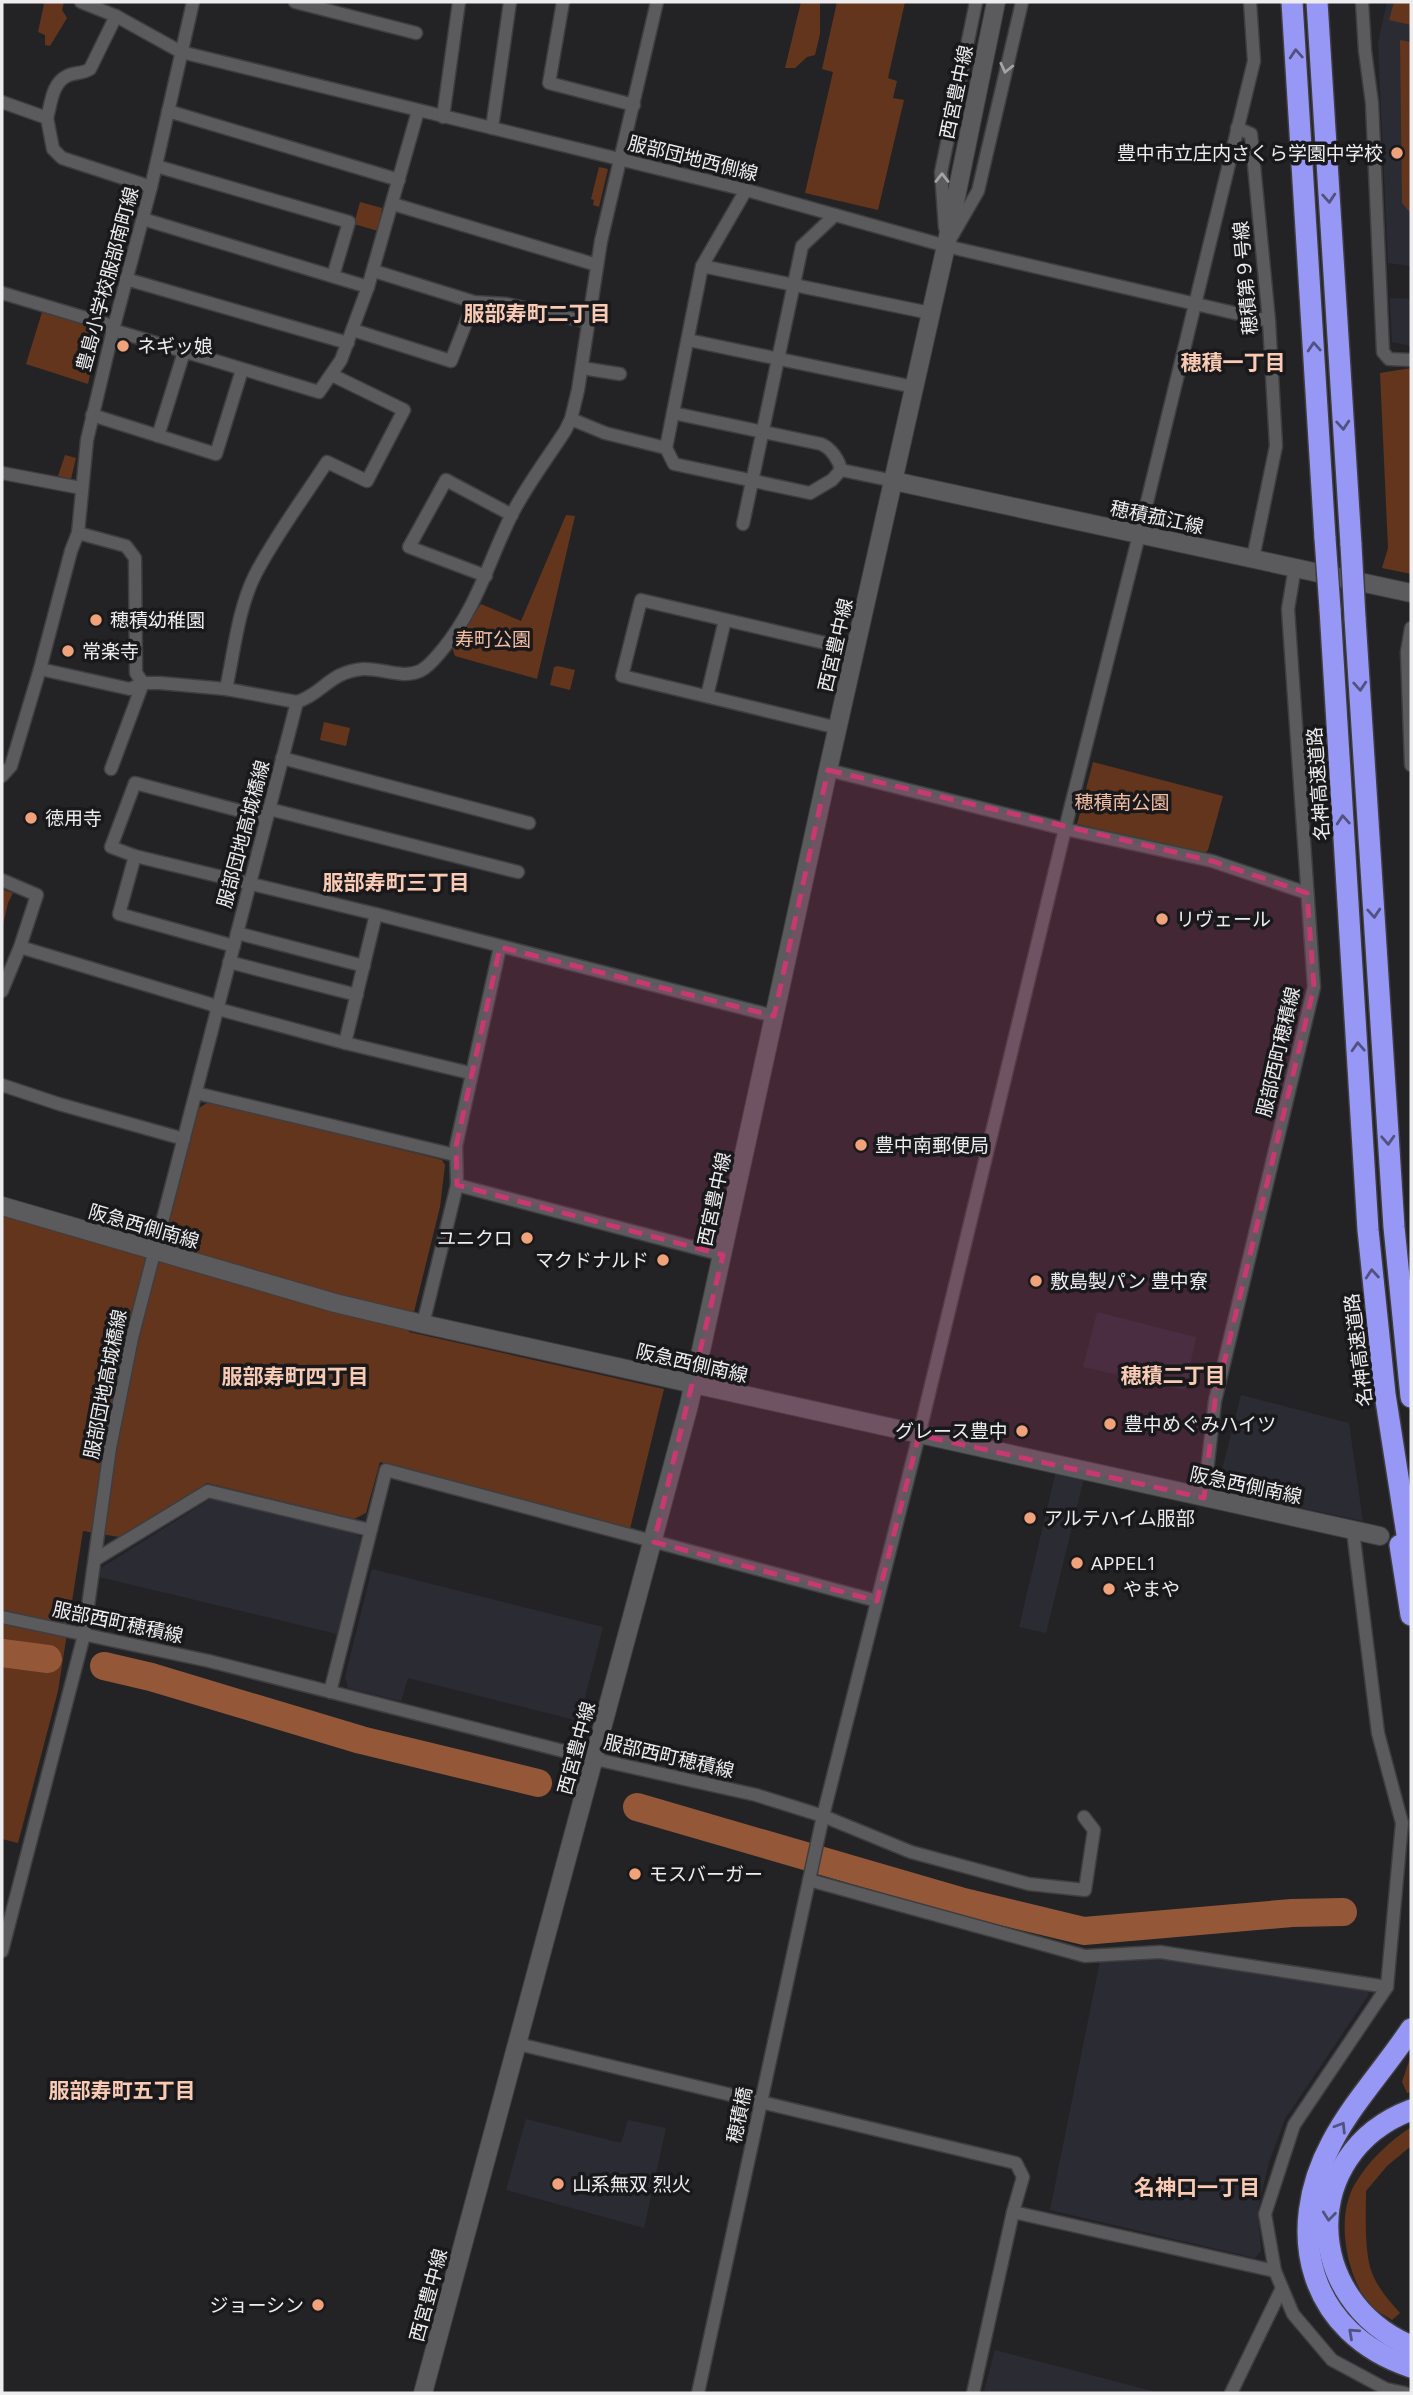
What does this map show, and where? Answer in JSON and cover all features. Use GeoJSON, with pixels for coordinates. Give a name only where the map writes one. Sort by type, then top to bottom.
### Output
{"type":"FeatureCollection","features":[{"type":"Feature","properties":{"kind":"highway","name":"名神高速道路"},"geometry":{"type":"LineString","coordinates":[[1292,2],[1368,1230],[1385,1394],[1411,1560]]}},
{"type":"Feature","properties":{"kind":"highway"},"geometry":{"type":"LineString","coordinates":[[1317,2],[1394,1227],[1411,1397]]}},
{"type":"Feature","properties":{"kind":"highway"},"geometry":{"type":"LineString","coordinates":[[1375,1310],[1388,1468],[1411,1615]]}},
{"type":"Feature","properties":{"kind":"highway"},"geometry":{"type":"LineString","coordinates":[[1411,2029],[1332,2142],[1313,2188],[1307,2230],[1313,2275],[1335,2315],[1368,2346],[1411,2367]]}},
{"type":"Feature","properties":{"kind":"highway"},"geometry":{"type":"LineString","coordinates":[[1411,2110],[1374,2130],[1347,2161],[1332,2196],[1328,2232],[1334,2266],[1350,2300],[1377,2327],[1394,2339],[1411,2346]]}},
{"type":"Feature","properties":{"kind":"main road","name":"西宮豊中線"},"geometry":{"type":"LineString","coordinates":[[423,2393],[654,1542],[694,1385],[946,246],[996,2]]}},
{"type":"Feature","properties":{"kind":"main road","name":"穂積菰江線"},"geometry":{"type":"LineString","coordinates":[[894,481],[1411,593]]}},
{"type":"Feature","properties":{"kind":"main road","name":"阪急西側南線"},"geometry":{"type":"LineString","coordinates":[[2,1206],[335,1303],[1380,1536]]}},
{"type":"Feature","properties":{"kind":"street","name":"服部団地西側線"},"geometry":{"type":"LineString","coordinates":[[81,2],[101,5],[181,52],[746,190],[946,246],[1269,321]]}},
{"type":"Feature","properties":{"kind":"street","name":"豊島小学校服部南町線"},"geometry":{"type":"LineString","coordinates":[[2,776],[11,766],[78,533],[86,440],[151,187],[193,2]]}},
{"type":"Feature","properties":{"kind":"street"},"geometry":{"type":"LineString","coordinates":[[295,2],[416,33]]}},
{"type":"Feature","properties":{"kind":"street"},"geometry":{"type":"LineString","coordinates":[[443,117],[459,2]]}},
{"type":"Feature","properties":{"kind":"street"},"geometry":{"type":"LineString","coordinates":[[492,128],[510,2]]}},
{"type":"Feature","properties":{"kind":"street"},"geometry":{"type":"LineString","coordinates":[[563,2],[549,83],[634,104]]}},
{"type":"Feature","properties":{"kind":"street"},"geometry":{"type":"LineString","coordinates":[[40,669],[130,689],[143,683],[226,689],[297,702],[312,695],[335,677],[349,672],[370,669],[407,674],[425,668],[451,639],[471,610],[512,515],[571,419],[582,368],[597,265],[657,2]]}},
{"type":"Feature","properties":{"kind":"street"},"geometry":{"type":"LineString","coordinates":[[946,246],[941,172],[976,2]]}},
{"type":"Feature","properties":{"kind":"street"},"geometry":{"type":"LineString","coordinates":[[946,246],[978,191],[1022,2]]}},
{"type":"Feature","properties":{"kind":"street","name":"穂積橋"},"geometry":{"type":"LineString","coordinates":[[698,2393],[823,1816],[919,1435],[1254,61],[1250,2]]}},
{"type":"Feature","properties":{"kind":"street"},"geometry":{"type":"LineString","coordinates":[[1362,2],[1372,103],[1383,352],[1389,359],[1411,360]]}},
{"type":"Feature","properties":{"kind":"street"},"geometry":{"type":"LineString","coordinates":[[116,16],[90,69],[84,73],[68,75],[55,88],[47,118],[53,149],[62,158],[151,187]]}},
{"type":"Feature","properties":{"kind":"street"},"geometry":{"type":"LineString","coordinates":[[2,102],[47,118]]}},
{"type":"Feature","properties":{"kind":"street"},"geometry":{"type":"LineString","coordinates":[[168,111],[399,180]]}},
{"type":"Feature","properties":{"kind":"street"},"geometry":{"type":"LineString","coordinates":[[2,293],[106,324],[113,330],[315,393],[321,390],[332,375],[348,343],[369,287],[418,111]]}},
{"type":"Feature","properties":{"kind":"street","name":"穂積第９号線"},"geometry":{"type":"LineString","coordinates":[[1237,128],[1251,134],[1269,321],[1276,446],[1253,558]]}},
{"type":"Feature","properties":{"kind":"street"},"geometry":{"type":"LineString","coordinates":[[156,166],[349,222],[332,276]]}},
{"type":"Feature","properties":{"kind":"street"},"geometry":{"type":"LineString","coordinates":[[746,190],[702,266],[666,448],[674,464],[810,493],[832,480],[841,470]]}},
{"type":"Feature","properties":{"kind":"street"},"geometry":{"type":"LineString","coordinates":[[393,204],[597,265]]}},
{"type":"Feature","properties":{"kind":"street"},"geometry":{"type":"LineString","coordinates":[[743,524],[802,246],[835,215]]}},
{"type":"Feature","properties":{"kind":"street"},"geometry":{"type":"LineString","coordinates":[[143,219],[369,287]]}},
{"type":"Feature","properties":{"kind":"street"},"geometry":{"type":"LineString","coordinates":[[702,266],[930,313]]}},
{"type":"Feature","properties":{"kind":"street"},"geometry":{"type":"LineString","coordinates":[[374,271],[474,302],[507,304],[588,323]]}},
{"type":"Feature","properties":{"kind":"street"},"geometry":{"type":"LineString","coordinates":[[126,279],[348,343]]}},
{"type":"Feature","properties":{"kind":"street"},"geometry":{"type":"LineString","coordinates":[[353,330],[451,360],[474,302]]}},
{"type":"Feature","properties":{"kind":"street"},"geometry":{"type":"LineString","coordinates":[[688,340],[914,387]]}},
{"type":"Feature","properties":{"kind":"street"},"geometry":{"type":"LineString","coordinates":[[158,436],[184,352]]}},
{"type":"Feature","properties":{"kind":"street"},"geometry":{"type":"LineString","coordinates":[[582,368],[620,374]]}},
{"type":"Feature","properties":{"kind":"street"},"geometry":{"type":"LineString","coordinates":[[92,415],[216,454],[242,370]]}},
{"type":"Feature","properties":{"kind":"street"},"geometry":{"type":"LineString","coordinates":[[226,689],[241,618],[254,577],[284,528],[327,462],[367,481],[404,410],[332,375]]}},
{"type":"Feature","properties":{"kind":"street"},"geometry":{"type":"LineString","coordinates":[[673,413],[825,446],[839,462],[841,470]]}},
{"type":"Feature","properties":{"kind":"street"},"geometry":{"type":"LineString","coordinates":[[571,419],[605,433],[666,448]]}},
{"type":"Feature","properties":{"kind":"street"},"geometry":{"type":"LineString","coordinates":[[841,470],[894,481]]}},
{"type":"Feature","properties":{"kind":"street"},"geometry":{"type":"LineString","coordinates":[[2,473],[81,488]]}},
{"type":"Feature","properties":{"kind":"street"},"geometry":{"type":"LineString","coordinates":[[486,576],[409,547],[446,480],[512,515]]}},
{"type":"Feature","properties":{"kind":"street"},"geometry":{"type":"LineString","coordinates":[[78,533],[125,546],[133,553],[136,673],[143,683]]}},
{"type":"Feature","properties":{"kind":"street","name":"服部西町穂積線"},"geometry":{"type":"LineString","coordinates":[[1204,1498],[1215,1401],[1314,987],[1288,609],[1295,567]]}},
{"type":"Feature","properties":{"kind":"street"},"geometry":{"type":"LineString","coordinates":[[838,728],[622,676],[640,600],[855,650]]}},
{"type":"Feature","properties":{"kind":"street"},"geometry":{"type":"LineString","coordinates":[[707,696],[724,620]]}},
{"type":"Feature","properties":{"kind":"street"},"geometry":{"type":"LineString","coordinates":[[1411,628],[1407,652],[1411,765]]}},
{"type":"Feature","properties":{"kind":"street"},"geometry":{"type":"LineString","coordinates":[[111,769],[143,683]]}},
{"type":"Feature","properties":{"kind":"street","name":"服部団地高城橋線"},"geometry":{"type":"LineString","coordinates":[[2,1951],[83,1636],[96,1559],[98,1526],[132,1338],[297,702]]}},
{"type":"Feature","properties":{"kind":"street"},"geometry":{"type":"LineString","coordinates":[[282,758],[529,823]]}},
{"type":"Feature","properties":{"kind":"street"},"geometry":{"type":"LineString","coordinates":[[828,770],[1065,829],[1212,861],[1307,893]]}},
{"type":"Feature","properties":{"kind":"street"},"geometry":{"type":"LineString","coordinates":[[517,872],[135,783],[111,847],[135,856],[376,914],[774,1016]]}},
{"type":"Feature","properties":{"kind":"street"},"geometry":{"type":"LineString","coordinates":[[135,856],[119,914],[363,966]]}},
{"type":"Feature","properties":{"kind":"street"},"geometry":{"type":"LineString","coordinates":[[2,880],[37,895],[20,947],[3,983]]}},
{"type":"Feature","properties":{"kind":"street"},"geometry":{"type":"LineString","coordinates":[[345,1043],[376,914]]}},
{"type":"Feature","properties":{"kind":"street"},"geometry":{"type":"LineString","coordinates":[[20,947],[210,1004],[218,1009],[470,1073]]}},
{"type":"Feature","properties":{"kind":"street"},"geometry":{"type":"LineString","coordinates":[[423,1324],[457,1185],[455,1155],[470,1073],[500,947]]}},
{"type":"Feature","properties":{"kind":"street"},"geometry":{"type":"LineString","coordinates":[[229,962],[357,995]]}},
{"type":"Feature","properties":{"kind":"street"},"geometry":{"type":"LineString","coordinates":[[2,1085],[184,1139]]}},
{"type":"Feature","properties":{"kind":"street"},"geometry":{"type":"LineString","coordinates":[[196,1093],[455,1155]]}},
{"type":"Feature","properties":{"kind":"street"},"geometry":{"type":"LineString","coordinates":[[457,1185],[723,1255]]}},
{"type":"Feature","properties":{"kind":"street"},"geometry":{"type":"LineString","coordinates":[[330,1692],[386,1470],[877,1601]]}},
{"type":"Feature","properties":{"kind":"street"},"geometry":{"type":"LineString","coordinates":[[96,1559],[208,1491],[370,1530]]}},
{"type":"Feature","properties":{"kind":"street"},"geometry":{"type":"LineString","coordinates":[[1353,1531],[1378,1733],[1407,1822],[1387,1987],[1294,2124],[1265,2214],[1275,2271],[1293,2314],[1332,2360],[1386,2389],[1405,2393]]}},
{"type":"Feature","properties":{"kind":"street","name":"服部西町穂積線"},"geometry":{"type":"LineString","coordinates":[[2,1617],[209,1661],[595,1759],[756,1795],[823,1816],[911,1852],[1029,1884],[1085,1889],[1094,1830],[1084,1817]]}},
{"type":"Feature","properties":{"kind":"street"},"geometry":{"type":"LineString","coordinates":[[810,1876],[1085,1956],[1160,1952],[1387,1987]]}},
{"type":"Feature","properties":{"kind":"street"},"geometry":{"type":"LineString","coordinates":[[518,2044],[1016,2163],[1023,2177],[973,2393]]}},
{"type":"Feature","properties":{"kind":"street"},"geometry":{"type":"LineString","coordinates":[[1013,2212],[1275,2271]]}},
{"type":"Feature","properties":{"kind":"street"},"geometry":{"type":"LineString","coordinates":[[1231,2393],[1282,2288]]}},
{"type":"Feature","properties":{"kind":"highlighted area"},"geometry":{"type":"Polygon","coordinates":[[[828,770],[1212,861],[1307,893],[1314,987],[1215,1401],[1204,1498],[919,1435],[877,1601],[654,1542],[723,1255],[457,1185],[456,1146],[500,947],[774,1016],[828,770]]]}},
{"type":"Feature","properties":{"kind":"shaded area","name":"豊中市立庄内さくら学園中学校"},"geometry":{"type":"Polygon","coordinates":[[[1387,2],[1411,2],[1411,346],[1392,342],[1390,298],[1410,299],[1410,266],[1388,263],[1378,43],[1387,2]]]}},
{"type":"Feature","properties":{"kind":"shaded area"},"geometry":{"type":"Polygon","coordinates":[[[1097,1312],[1196,1337],[1185,1390],[1083,1367],[1097,1312]]]}},
{"type":"Feature","properties":{"kind":"shaded area"},"geometry":{"type":"Polygon","coordinates":[[[1241,1395],[1349,1423],[1363,1521],[1224,1491],[1219,1482],[1241,1395]]]}},
{"type":"Feature","properties":{"kind":"shaded area"},"geometry":{"type":"Polygon","coordinates":[[[1056,1471],[1084,1478],[1046,1633],[1019,1627],[1056,1471]]]}},
{"type":"Feature","properties":{"kind":"shaded area"},"geometry":{"type":"Polygon","coordinates":[[[212,1498],[355,1533],[361,1538],[337,1634],[99,1577],[101,1568],[212,1498]]]}},
{"type":"Feature","properties":{"kind":"shaded area"},"geometry":{"type":"Polygon","coordinates":[[[372,1569],[603,1627],[579,1721],[408,1678],[401,1701],[348,1688],[345,1677],[372,1569]]]}},
{"type":"Feature","properties":{"kind":"shaded area"},"geometry":{"type":"Polygon","coordinates":[[[1155,1959],[1365,1985],[1369,1994],[1285,2119],[1269,2162],[1260,2199],[1258,2212],[1261,2251],[1255,2258],[1050,2210],[1100,1961],[1155,1959]]]}},
{"type":"Feature","properties":{"kind":"shaded area"},"geometry":{"type":"Polygon","coordinates":[[[526,2119],[621,2143],[628,2120],[666,2128],[644,2228],[506,2190],[526,2119]]]}},
{"type":"Feature","properties":{"kind":"shaded area"},"geometry":{"type":"Polygon","coordinates":[[[995,2350],[1160,2393],[984,2391],[995,2350]]]}},
{"type":"Feature","properties":{"kind":"green space"},"geometry":{"type":"Polygon","coordinates":[[[39,2],[64,2],[62,10],[67,18],[50,46],[45,45],[45,35],[38,32],[44,4],[39,2]]]}},
{"type":"Feature","properties":{"kind":"green space"},"geometry":{"type":"Polygon","coordinates":[[[801,2],[820,2],[820,34],[815,55],[807,57],[795,68],[785,68],[801,2]]]}},
{"type":"Feature","properties":{"kind":"green space"},"geometry":{"type":"Polygon","coordinates":[[[837,2],[905,2],[888,78],[897,81],[893,98],[904,100],[878,210],[805,193],[833,72],[822,69],[837,2]]]}},
{"type":"Feature","properties":{"kind":"green space"},"geometry":{"type":"Polygon","coordinates":[[[1394,2],[1411,2],[1411,25],[1389,20],[1394,2]]]}},
{"type":"Feature","properties":{"kind":"green space"},"geometry":{"type":"Polygon","coordinates":[[[1400,40],[1411,42],[1411,214],[1402,203],[1400,40]]]}},
{"type":"Feature","properties":{"kind":"green space"},"geometry":{"type":"Polygon","coordinates":[[[599,167],[608,169],[599,207],[593,205],[594,200],[591,199],[599,167]]]}},
{"type":"Feature","properties":{"kind":"green space"},"geometry":{"type":"Polygon","coordinates":[[[360,202],[382,208],[378,231],[354,224],[360,202]]]}},
{"type":"Feature","properties":{"kind":"green space"},"geometry":{"type":"Polygon","coordinates":[[[43,309],[95,325],[100,329],[88,384],[26,364],[43,309]]]}},
{"type":"Feature","properties":{"kind":"green space"},"geometry":{"type":"Polygon","coordinates":[[[1411,368],[1411,574],[1382,568],[1388,548],[1380,373],[1411,368]]]}},
{"type":"Feature","properties":{"kind":"green space"},"geometry":{"type":"Polygon","coordinates":[[[65,455],[76,458],[71,479],[58,476],[65,455]]]}},
{"type":"Feature","properties":{"kind":"green space","name":"寿町公園"},"geometry":{"type":"Polygon","coordinates":[[[566,515],[575,516],[537,679],[455,656],[452,647],[481,604],[521,621],[566,515]]]}},
{"type":"Feature","properties":{"kind":"green space"},"geometry":{"type":"Polygon","coordinates":[[[554,667],[575,670],[570,690],[550,685],[554,667]]]}},
{"type":"Feature","properties":{"kind":"green space"},"geometry":{"type":"Polygon","coordinates":[[[324,722],[350,728],[346,746],[320,740],[324,722]]]}},
{"type":"Feature","properties":{"kind":"green space","name":"穂積南公園"},"geometry":{"type":"Polygon","coordinates":[[[1093,762],[1223,796],[1208,850],[1204,854],[1077,824],[1093,762]]]}},
{"type":"Feature","properties":{"kind":"green space"},"geometry":{"type":"Polygon","coordinates":[[[2,889],[13,893],[2,929],[2,889]]]}},
{"type":"Feature","properties":{"kind":"green space"},"geometry":{"type":"Polygon","coordinates":[[[210,1101],[442,1160],[445,1165],[440,1207],[409,1332],[664,1389],[630,1529],[380,1462],[366,1513],[354,1519],[207,1483],[119,1537],[83,1531],[58,1691],[18,1843],[2,1839],[2,1214],[159,1260],[199,1108],[210,1101]]]}},
{"type":"Feature","properties":{"kind":"green space"},"geometry":{"type":"Polygon","coordinates":[[[1411,2055],[1411,2092],[1407,2093],[1402,2082],[1411,2055]]]}},
{"type":"Feature","properties":{"kind":"green space"},"geometry":{"type":"Polygon","coordinates":[[[1411,2127],[1411,2146],[1387,2166],[1366,2191],[1369,2265],[1374,2279],[1400,2313],[1392,2320],[1370,2305],[1355,2278],[1346,2246],[1346,2213],[1355,2184],[1373,2159],[1411,2127]]]}},
{"type":"Feature","properties":{"kind":"waterway"},"geometry":{"type":"LineString","coordinates":[[2,1653],[48,1659]]}},
{"type":"Feature","properties":{"kind":"waterway"},"geometry":{"type":"LineString","coordinates":[[104,1666],[151,1677],[361,1740],[538,1783]]}},
{"type":"Feature","properties":{"kind":"waterway"},"geometry":{"type":"LineString","coordinates":[[637,1807],[960,1901],[1084,1931],[1292,1913],[1343,1912]]}},
{"type":"Feature","properties":{"kind":"place","name":"豊中市立庄内さくら学園中学校"},"geometry":{"type":"Point","coordinates":[1397,153]}},
{"type":"Feature","properties":{"kind":"place","name":"ネギッ娘"},"geometry":{"type":"Point","coordinates":[123,346]}},
{"type":"Feature","properties":{"kind":"place","name":"穂積幼稚園"},"geometry":{"type":"Point","coordinates":[96,620]}},
{"type":"Feature","properties":{"kind":"place","name":"常楽寺"},"geometry":{"type":"Point","coordinates":[68,651]}},
{"type":"Feature","properties":{"kind":"place","name":"徳用寺"},"geometry":{"type":"Point","coordinates":[31,818]}},
{"type":"Feature","properties":{"kind":"place","name":"リヴェール"},"geometry":{"type":"Point","coordinates":[1162,919]}},
{"type":"Feature","properties":{"kind":"place","name":"豊中南郵便局"},"geometry":{"type":"Point","coordinates":[861,1145]}},
{"type":"Feature","properties":{"kind":"place","name":"ユニクロ"},"geometry":{"type":"Point","coordinates":[527,1238]}},
{"type":"Feature","properties":{"kind":"place","name":"マクドナルド"},"geometry":{"type":"Point","coordinates":[663,1260]}},
{"type":"Feature","properties":{"kind":"place","name":"敷島製パン 豊中寮"},"geometry":{"type":"Point","coordinates":[1036,1281]}},
{"type":"Feature","properties":{"kind":"place","name":"豊中めぐみハイツ"},"geometry":{"type":"Point","coordinates":[1110,1424]}},
{"type":"Feature","properties":{"kind":"place","name":"グレース豊中"},"geometry":{"type":"Point","coordinates":[1022,1431]}},
{"type":"Feature","properties":{"kind":"place","name":"アルテハイム服部"},"geometry":{"type":"Point","coordinates":[1030,1518]}},
{"type":"Feature","properties":{"kind":"place","name":"APPEL1"},"geometry":{"type":"Point","coordinates":[1077,1563]}},
{"type":"Feature","properties":{"kind":"place","name":"やまや"},"geometry":{"type":"Point","coordinates":[1109,1589]}},
{"type":"Feature","properties":{"kind":"place","name":"モスバーガー"},"geometry":{"type":"Point","coordinates":[635,1874]}},
{"type":"Feature","properties":{"kind":"place","name":"山系無双 烈火"},"geometry":{"type":"Point","coordinates":[558,2184]}},
{"type":"Feature","properties":{"kind":"place","name":"ジョーシン"},"geometry":{"type":"Point","coordinates":[318,2305]}},
{"type":"Feature","properties":{"kind":"district","name":"服部寿町二丁目"},"geometry":{"type":"Point","coordinates":[537,314]}},
{"type":"Feature","properties":{"kind":"district","name":"穂積一丁目"},"geometry":{"type":"Point","coordinates":[1233,363]}},
{"type":"Feature","properties":{"kind":"district","name":"服部寿町三丁目"},"geometry":{"type":"Point","coordinates":[396,883]}},
{"type":"Feature","properties":{"kind":"district","name":"穂積二丁目"},"geometry":{"type":"Point","coordinates":[1173,1376]}},
{"type":"Feature","properties":{"kind":"district","name":"服部寿町四丁目"},"geometry":{"type":"Point","coordinates":[295,1377]}},
{"type":"Feature","properties":{"kind":"district","name":"服部寿町五丁目"},"geometry":{"type":"Point","coordinates":[122,2091]}},
{"type":"Feature","properties":{"kind":"district","name":"名神口一丁目"},"geometry":{"type":"Point","coordinates":[1197,2188]}}]}
